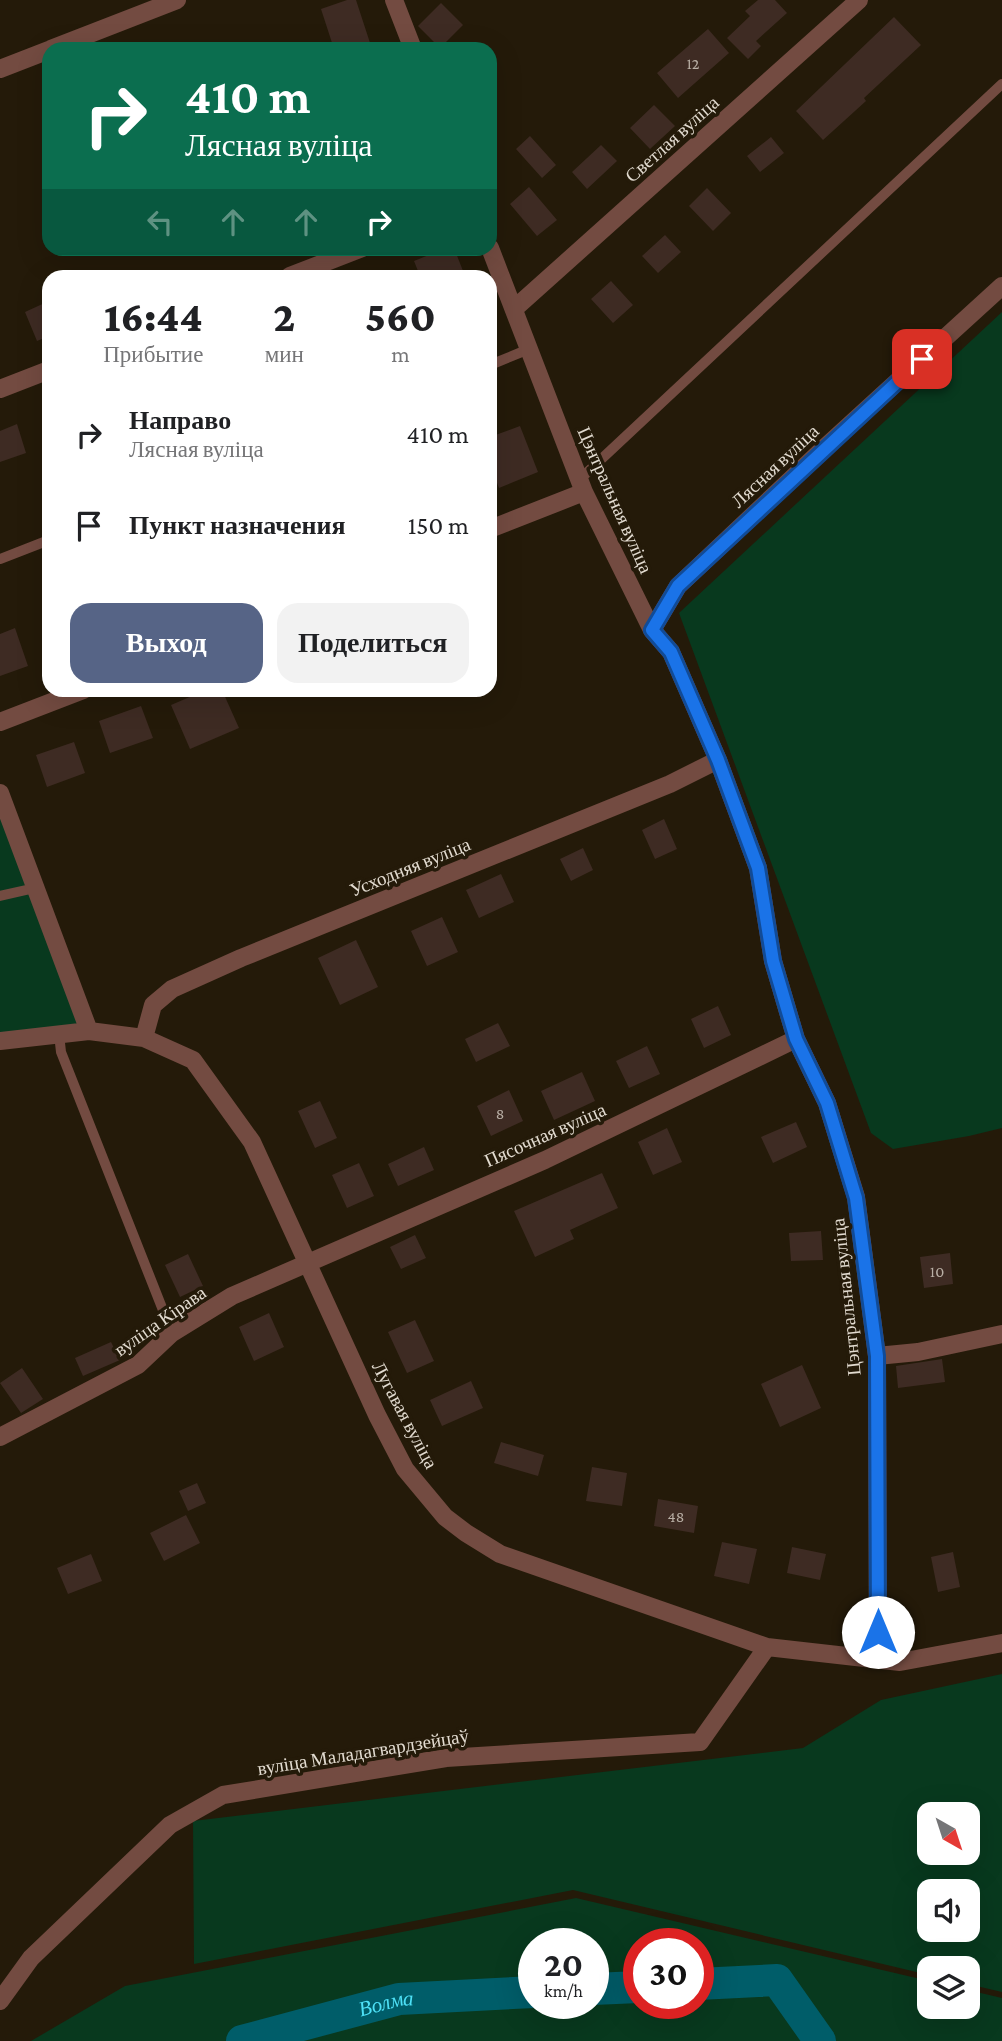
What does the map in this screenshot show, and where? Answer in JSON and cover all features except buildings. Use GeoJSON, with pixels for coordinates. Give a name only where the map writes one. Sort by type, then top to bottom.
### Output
{"type":"FeatureCollection","features":[{"type":"Feature","properties":{"kind":"street"},"geometry":{"type":"LineString","coordinates":[[68,42],[177,0]]}},
{"type":"Feature","properties":{"kind":"street"},"geometry":{"type":"LineString","coordinates":[[394,0],[410,42]]}},
{"type":"Feature","properties":{"kind":"street","name":"Светлая вуліца"},"geometry":{"type":"LineString","coordinates":[[514,309],[859,0]]}},
{"type":"Feature","properties":{"kind":"street"},"geometry":{"type":"LineString","coordinates":[[0,69],[42,52]]}},
{"type":"Feature","properties":{"kind":"street"},"geometry":{"type":"LineString","coordinates":[[305,270],[341,256]]}},
{"type":"Feature","properties":{"kind":"street","name":"Цэнтральная вуліца"},"geometry":{"type":"LineString","coordinates":[[493,256],[582,486],[652,630],[671,652],[718,760],[758,868],[773,961],[796,1039],[827,1103],[856,1198],[877,1356],[878,1659]]}},
{"type":"Feature","properties":{"kind":"street","name":"Лясная вуліца"},"geometry":{"type":"LineString","coordinates":[[652,630],[678,586],[1002,286]]}},
{"type":"Feature","properties":{"kind":"street"},"geometry":{"type":"LineString","coordinates":[[0,389],[42,373]]}},
{"type":"Feature","properties":{"kind":"street"},"geometry":{"type":"LineString","coordinates":[[497,526],[582,486]]}},
{"type":"Feature","properties":{"kind":"street"},"geometry":{"type":"LineString","coordinates":[[0,722],[65,697]]}},
{"type":"Feature","properties":{"kind":"street","name":"Усходняя вуліца"},"geometry":{"type":"LineString","coordinates":[[144,1038],[152,1005],[172,989],[241,958],[670,784],[718,760]]}},
{"type":"Feature","properties":{"kind":"street"},"geometry":{"type":"LineString","coordinates":[[0,793],[89,1031]]}},
{"type":"Feature","properties":{"kind":"street","name":"Лугавая вуліца"},"geometry":{"type":"LineString","coordinates":[[0,1041],[89,1031],[144,1038],[193,1060],[252,1142],[377,1415],[405,1469],[445,1517],[500,1554],[767,1647],[900,1662],[1002,1643]]}},
{"type":"Feature","properties":{"kind":"street","name":"Пясочная вуліца"},"geometry":{"type":"LineString","coordinates":[[309,1263],[545,1160],[796,1039]]}},
{"type":"Feature","properties":{"kind":"street","name":"вуліца Кірава"},"geometry":{"type":"LineString","coordinates":[[0,1437],[138,1365],[172,1333],[232,1296],[309,1263]]}},
{"type":"Feature","properties":{"kind":"street"},"geometry":{"type":"LineString","coordinates":[[877,1356],[918,1352],[1002,1334]]}},
{"type":"Feature","properties":{"kind":"street","name":"вуліца Маладагвардзейцаў"},"geometry":{"type":"LineString","coordinates":[[0,2001],[31,1958],[170,1825],[223,1795],[446,1758],[700,1742],[767,1647]]}},
{"type":"Feature","properties":{"kind":"lane"},"geometry":{"type":"LineString","coordinates":[[582,486],[1002,84]]}},
{"type":"Feature","properties":{"kind":"lane"},"geometry":{"type":"LineString","coordinates":[[497,362],[529,349]]}},
{"type":"Feature","properties":{"kind":"lane"},"geometry":{"type":"LineString","coordinates":[[0,559],[42,543]]}},
{"type":"Feature","properties":{"kind":"lane"},"geometry":{"type":"LineString","coordinates":[[0,897],[36,888]]}},
{"type":"Feature","properties":{"kind":"lane"},"geometry":{"type":"LineString","coordinates":[[59,1034],[61,1052],[172,1333]]}},
{"type":"Feature","properties":{"kind":"green space"},"geometry":{"type":"Polygon","coordinates":[[[1002,312],[1002,1128],[893,1149],[871,1133],[679,613],[1002,312]]]}},
{"type":"Feature","properties":{"kind":"green space"},"geometry":{"type":"Polygon","coordinates":[[[0,793],[89,1031],[0,1041],[0,793]]]}},
{"type":"Feature","properties":{"kind":"green space"},"geometry":{"type":"Polygon","coordinates":[[[1002,1674],[1002,1992],[980,1987],[980,1956],[917,1956],[917,1972],[573,1890],[194,1964],[193,1821],[803,1748],[881,1700],[1002,1674]]]}},
{"type":"Feature","properties":{"kind":"green space"},"geometry":{"type":"Polygon","coordinates":[[[576,1898],[704,1928],[623,1928],[623,2019],[714,2019],[714,1930],[917,1978],[917,2019],[980,2019],[980,1993],[1002,1998],[1002,2041],[31,2041],[125,1986],[576,1898]]]}},
{"type":"Feature","properties":{"kind":"waterway","name":"Волма"},"geometry":{"type":"LineString","coordinates":[[714,1983],[777,1980],[820,2041]]}},
{"type":"Feature","properties":{"kind":"waterway","name":"Волма"},"geometry":{"type":"LineString","coordinates":[[609,1988],[623,1988]]}},
{"type":"Feature","properties":{"kind":"waterway","name":"Волма"},"geometry":{"type":"LineString","coordinates":[[242,2041],[399,1999],[518,1993]]}},
{"type":"Feature","properties":{"kind":"route"},"geometry":{"type":"LineString","coordinates":[[878,1632],[877,1356],[856,1198],[827,1103],[796,1039],[773,961],[758,868],[718,760],[671,652],[652,630],[678,586],[922,359]]}}]}
